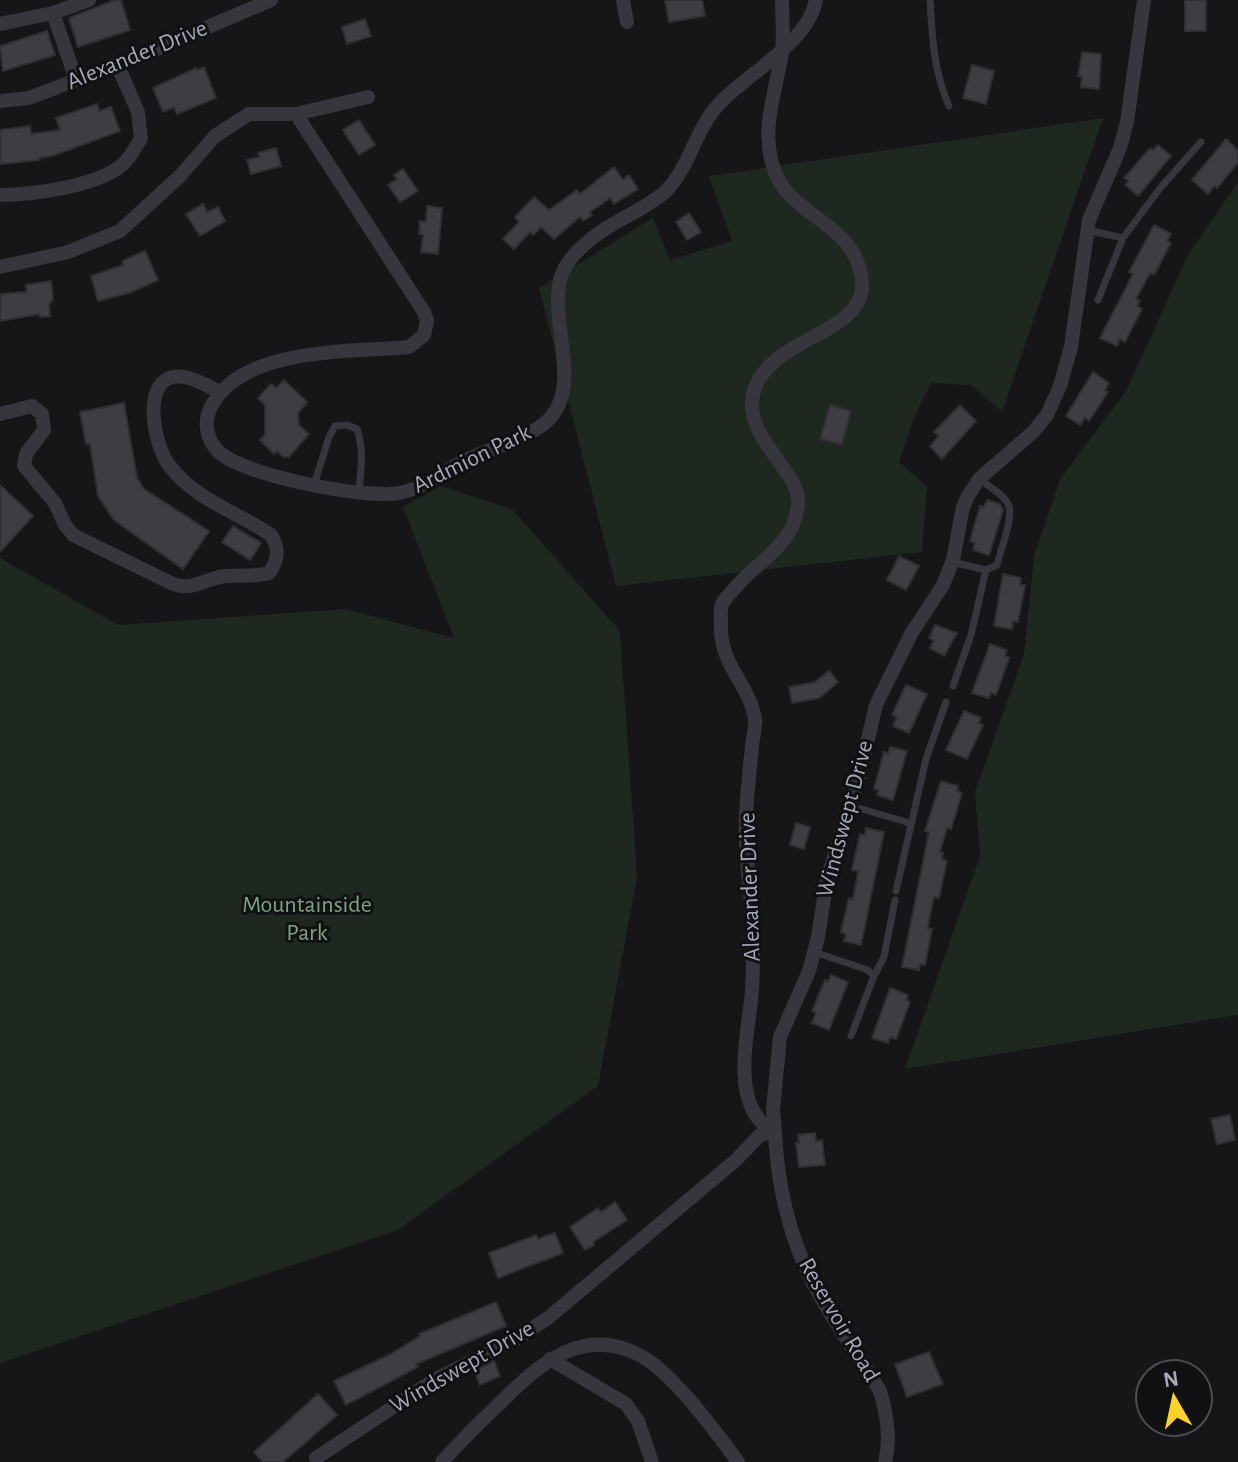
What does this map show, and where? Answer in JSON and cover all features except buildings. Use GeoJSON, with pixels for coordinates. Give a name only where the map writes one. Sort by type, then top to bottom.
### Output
{"type":"FeatureCollection","features":[{"type":"Feature","properties":{"kind":"street"},"geometry":{"type":"LineString","coordinates":[[0,24],[53,13],[89,0]]}},
{"type":"Feature","properties":{"kind":"street","name":"Alexander Drive"},"geometry":{"type":"LineString","coordinates":[[0,101],[29,98],[271,0]]}},
{"type":"Feature","properties":{"kind":"street"},"geometry":{"type":"LineString","coordinates":[[623,0],[627,22]]}},
{"type":"Feature","properties":{"kind":"street","name":"Alexander Drive"},"geometry":{"type":"LineString","coordinates":[[775,1132],[761,1125],[746,1086],[754,916],[745,819],[755,719],[729,665],[720,635],[722,605],[745,576],[773,554],[793,529],[799,501],[789,477],[756,427],[752,400],[759,379],[774,359],[799,342],[834,325],[857,306],[862,287],[857,261],[840,233],[793,200],[776,175],[767,146],[782,49],[782,0]]}},
{"type":"Feature","properties":{"kind":"street","name":"Ardmion Park"},"geometry":{"type":"LineString","coordinates":[[220,392],[208,412],[206,424],[209,437],[218,451],[232,460],[269,474],[314,485],[359,491],[399,493],[420,487],[464,461],[531,433],[555,414],[561,402],[564,382],[559,291],[566,264],[591,238],[666,191],[717,106],[809,23],[816,0]]}},
{"type":"Feature","properties":{"kind":"street","name":"Windswept Drive"},"geometry":{"type":"LineString","coordinates":[[316,1458],[434,1380],[516,1339],[548,1318],[736,1160],[760,1135],[775,1132],[773,1109],[780,1037],[809,971],[827,879],[851,806],[876,705],[911,634],[943,585],[952,562],[963,507],[979,479],[1033,432],[1047,415],[1060,386],[1071,347],[1087,230],[1120,148],[1127,122],[1144,0]]}},
{"type":"Feature","properties":{"kind":"street"},"geometry":{"type":"LineString","coordinates":[[53,13],[76,80]]}},
{"type":"Feature","properties":{"kind":"street"},"geometry":{"type":"LineString","coordinates":[[0,195],[96,179],[123,165],[141,139],[138,112],[117,64]]}},
{"type":"Feature","properties":{"kind":"street"},"geometry":{"type":"LineString","coordinates":[[0,267],[68,252],[120,231],[180,176],[215,136],[249,114],[296,114],[368,97]]}},
{"type":"Feature","properties":{"kind":"street"},"geometry":{"type":"LineString","coordinates":[[0,414],[32,406],[42,414],[44,430],[26,454],[24,466],[55,503],[73,535],[173,584],[186,587],[218,577],[269,573],[276,560],[276,543],[271,535],[198,493],[169,466],[160,448],[153,411],[166,380],[184,377],[220,392],[244,374],[283,360],[319,352],[409,347],[419,341],[426,328],[424,312],[296,114]]}},
{"type":"Feature","properties":{"kind":"street","name":"Reservoir Road"},"geometry":{"type":"LineString","coordinates":[[775,1132],[782,1191],[799,1250],[826,1306],[880,1391],[886,1410],[888,1450],[885,1462]]}},
{"type":"Feature","properties":{"kind":"street"},"geometry":{"type":"LineString","coordinates":[[442,1462],[531,1372],[550,1359],[594,1344],[620,1348],[643,1357],[708,1421],[738,1462]]}},
{"type":"Feature","properties":{"kind":"street"},"geometry":{"type":"LineString","coordinates":[[550,1359],[626,1404],[638,1421],[652,1462]]}},
{"type":"Feature","properties":{"kind":"lane"},"geometry":{"type":"LineString","coordinates":[[930,0],[936,63],[941,88],[949,106]]}},
{"type":"Feature","properties":{"kind":"lane"},"geometry":{"type":"LineString","coordinates":[[1098,300],[1123,238],[1161,187],[1201,142]]}},
{"type":"Feature","properties":{"kind":"lane"},"geometry":{"type":"LineString","coordinates":[[1087,230],[1123,238]]}},
{"type":"Feature","properties":{"kind":"lane"},"geometry":{"type":"LineString","coordinates":[[314,485],[335,426],[347,425],[357,429],[360,439],[359,491]]}},
{"type":"Feature","properties":{"kind":"lane"},"geometry":{"type":"LineString","coordinates":[[952,562],[986,570],[997,565],[1009,510],[1001,496],[979,479]]}},
{"type":"Feature","properties":{"kind":"lane"},"geometry":{"type":"LineString","coordinates":[[953,686],[971,635],[986,570]]}},
{"type":"Feature","properties":{"kind":"lane"},"geometry":{"type":"LineString","coordinates":[[851,1036],[884,957],[910,823],[926,759],[946,702]]}},
{"type":"Feature","properties":{"kind":"lane"},"geometry":{"type":"LineString","coordinates":[[851,806],[910,823]]}},
{"type":"Feature","properties":{"kind":"lane"},"geometry":{"type":"LineString","coordinates":[[814,952],[868,970],[874,976]]}},
{"type":"Feature","properties":{"kind":"green space"},"geometry":{"type":"Polygon","coordinates":[[[1103,118],[1002,412],[971,385],[931,383],[913,420],[899,462],[927,486],[922,552],[616,586],[539,288],[653,218],[670,260],[732,241],[709,176],[1103,118]]]}},
{"type":"Feature","properties":{"kind":"green space"},"geometry":{"type":"Polygon","coordinates":[[[1238,182],[1238,1015],[905,1069],[980,856],[975,792],[1024,654],[1034,556],[1060,479],[1126,391],[1188,255],[1238,182]]]}},
{"type":"Feature","properties":{"kind":"green space","name":"Mountainside Park"},"geometry":{"type":"Polygon","coordinates":[[[440,486],[512,509],[620,631],[637,877],[598,1086],[398,1230],[0,1363],[0,558],[118,625],[345,609],[454,638],[403,507],[440,486]]]}}]}
